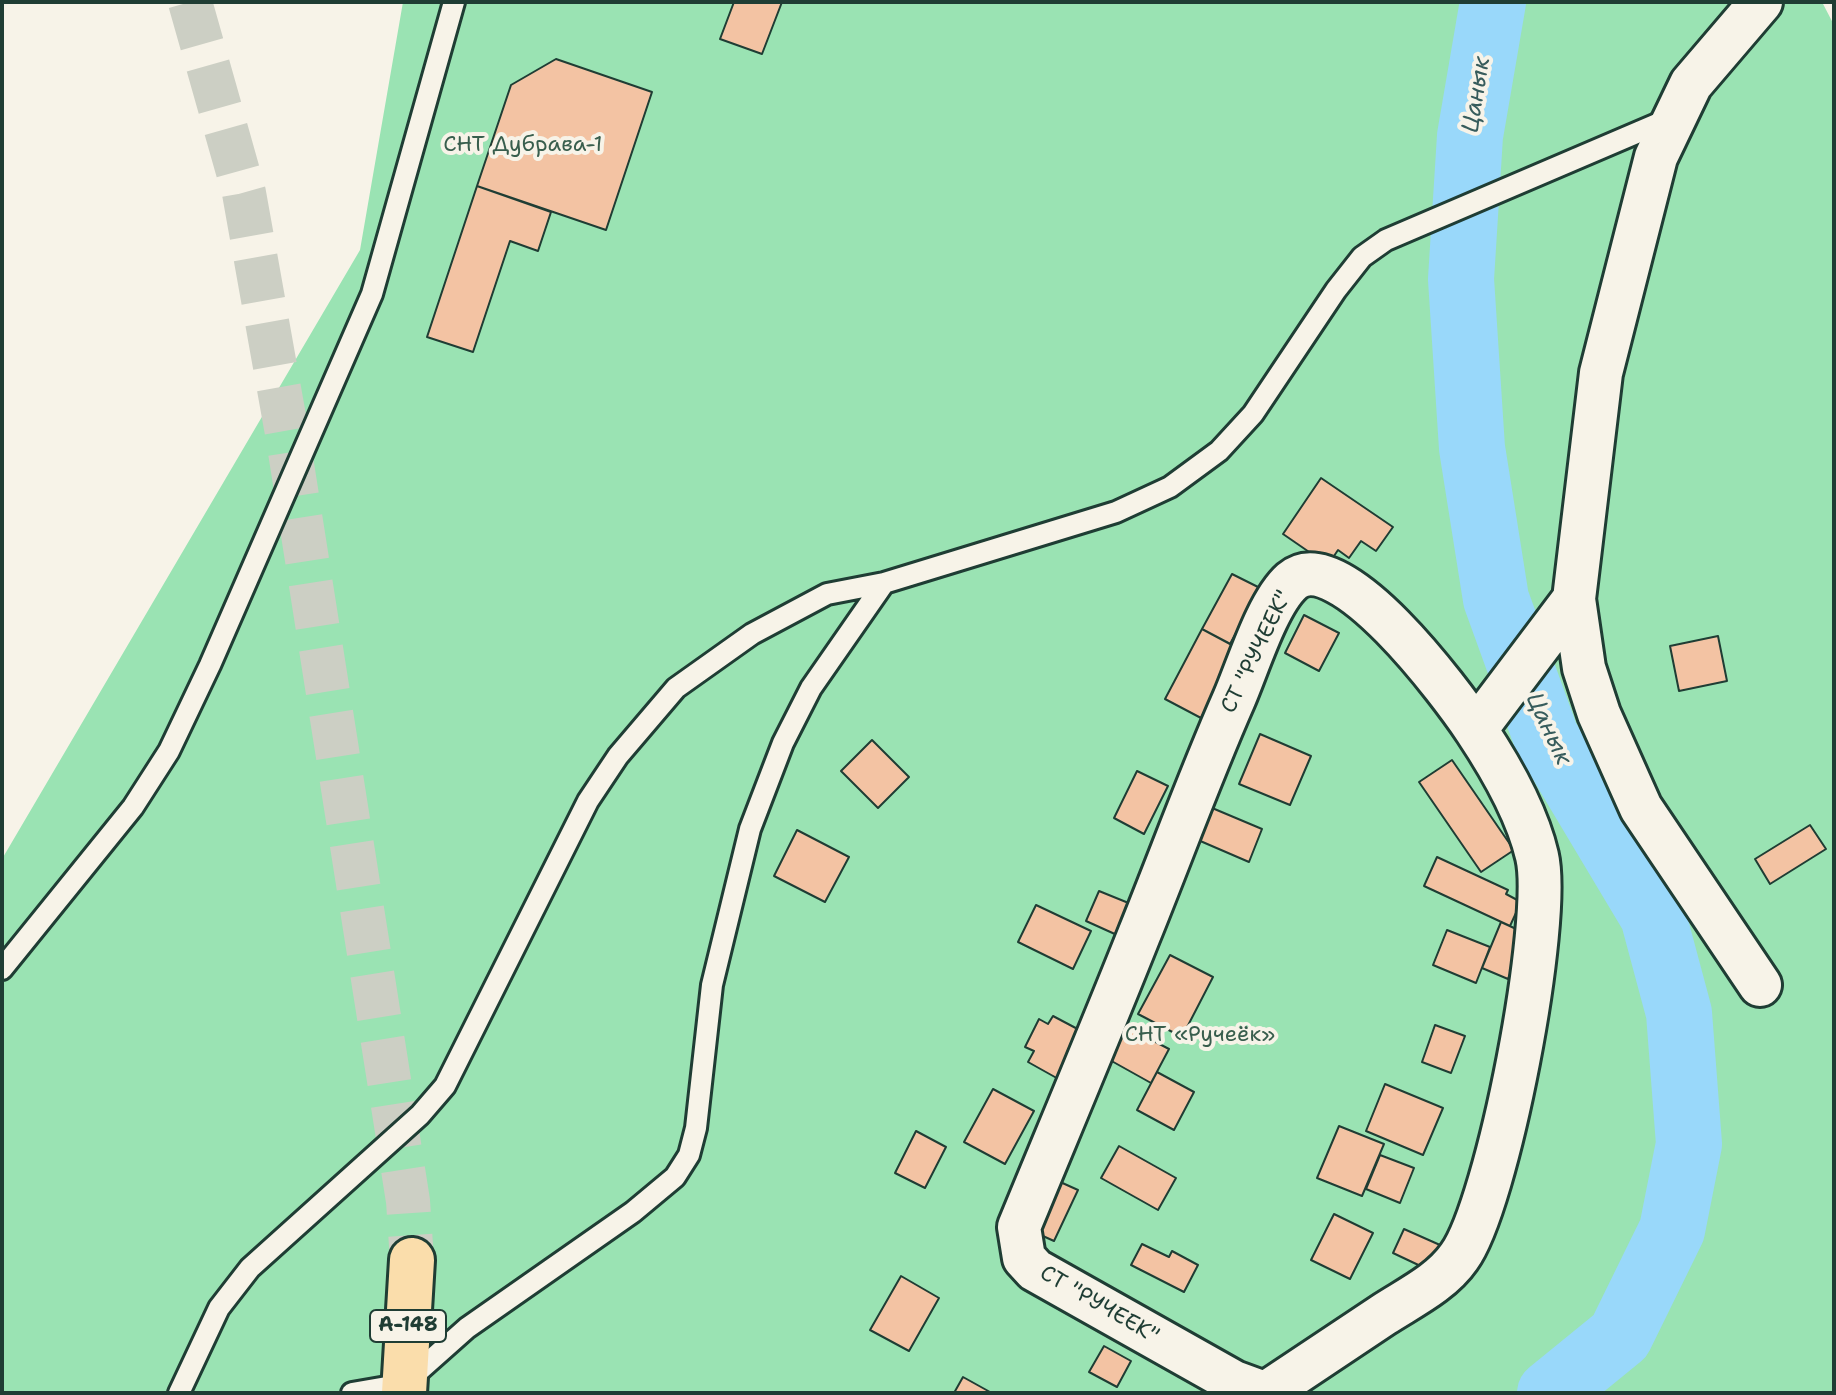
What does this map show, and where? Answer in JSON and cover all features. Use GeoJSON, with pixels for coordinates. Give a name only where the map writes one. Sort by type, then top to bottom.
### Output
{"type":"FeatureCollection","features":[{"type":"Feature","properties":{"kind":"main road","name":"А-148"},"geometry":{"type":"LineString","coordinates":[[404,1388],[412,1260]]}},
{"type":"Feature","properties":{"kind":"street"},"geometry":{"type":"LineString","coordinates":[[1760,985],[1641,808],[1599,714],[1584,668],[1574,599],[1601,373],[1656,157],[1672,117],[1691,84],[1761,2]]}},
{"type":"Feature","properties":{"kind":"street","name":"СТ \"РУЧЕЕК\""},"geometry":{"type":"LineString","coordinates":[[1302,573],[1321,573],[1363,599],[1393,626],[1476,729],[1509,787],[1527,828],[1537,856],[1540,895],[1530,987],[1510,1096],[1484,1205],[1460,1257],[1443,1276],[1265,1393],[1234,1382],[1035,1270],[1024,1258],[1019,1227],[1213,746],[1287,585],[1302,573]]}},
{"type":"Feature","properties":{"kind":"street"},"geometry":{"type":"LineString","coordinates":[[1476,729],[1574,599]]}},
{"type":"Feature","properties":{"kind":"lane"},"geometry":{"type":"LineString","coordinates":[[2,969],[133,807],[169,751],[210,665],[372,294],[454,2]]}},
{"type":"Feature","properties":{"kind":"lane"},"geometry":{"type":"LineString","coordinates":[[179,1393],[219,1308],[250,1268],[420,1115],[445,1086],[588,801],[618,756],[676,688],[752,634],[827,594],[884,583],[1116,512],[1170,487],[1219,451],[1253,414],[1336,290],[1362,257],[1386,240],[1672,117]]}},
{"type":"Feature","properties":{"kind":"lane"},"geometry":{"type":"LineString","coordinates":[[352,1393],[404,1388],[467,1328],[633,1212],[675,1177],[689,1155],[696,1128],[712,985],[750,829],[783,743],[811,688],[884,583]]}},
{"type":"Feature","properties":{"kind":"green space"},"geometry":{"type":"Polygon","coordinates":[[[403,2],[1822,2],[1834,25],[1834,1393],[2,1393],[2,859],[360,250],[403,2]]]}},
{"type":"Feature","properties":{"kind":"building"},"geometry":{"type":"Polygon","coordinates":[[[734,2],[782,2],[762,54],[720,39],[734,2]]]}},
{"type":"Feature","properties":{"kind":"building"},"geometry":{"type":"Polygon","coordinates":[[[556,59],[652,92],[606,230],[477,186],[511,85],[556,59]]]}},
{"type":"Feature","properties":{"kind":"building"},"geometry":{"type":"Polygon","coordinates":[[[477,186],[551,212],[538,251],[510,241],[473,352],[427,337],[477,186]]]}},
{"type":"Feature","properties":{"kind":"building"},"geometry":{"type":"Polygon","coordinates":[[[1321,478],[1393,527],[1376,551],[1361,541],[1349,558],[1338,550],[1328,565],[1283,534],[1321,478]]]}},
{"type":"Feature","properties":{"kind":"building"},"geometry":{"type":"Polygon","coordinates":[[[1232,574],[1260,588],[1230,644],[1202,629],[1232,574]]]}},
{"type":"Feature","properties":{"kind":"building"},"geometry":{"type":"Polygon","coordinates":[[[1304,615],[1339,633],[1319,671],[1285,653],[1304,615]]]}},
{"type":"Feature","properties":{"kind":"building"},"geometry":{"type":"Polygon","coordinates":[[[1202,629],[1238,648],[1201,718],[1165,699],[1202,629]]]}},
{"type":"Feature","properties":{"kind":"building"},"geometry":{"type":"Polygon","coordinates":[[[1718,636],[1727,681],[1679,691],[1670,646],[1718,636]]]}},
{"type":"Feature","properties":{"kind":"building"},"geometry":{"type":"Polygon","coordinates":[[[1260,734],[1311,756],[1290,805],[1239,784],[1260,734]]]}},
{"type":"Feature","properties":{"kind":"building"},"geometry":{"type":"Polygon","coordinates":[[[872,740],[909,777],[878,808],[841,771],[872,740]]]}},
{"type":"Feature","properties":{"kind":"building"},"geometry":{"type":"Polygon","coordinates":[[[1452,760],[1514,850],[1481,872],[1419,782],[1452,760]]]}},
{"type":"Feature","properties":{"kind":"building"},"geometry":{"type":"Polygon","coordinates":[[[1137,771],[1168,786],[1144,834],[1114,818],[1137,771]]]}},
{"type":"Feature","properties":{"kind":"building"},"geometry":{"type":"Polygon","coordinates":[[[1205,805],[1262,829],[1249,862],[1191,837],[1205,805]]]}},
{"type":"Feature","properties":{"kind":"building"},"geometry":{"type":"Polygon","coordinates":[[[1810,825],[1826,849],[1770,884],[1755,859],[1810,825]]]}},
{"type":"Feature","properties":{"kind":"building"},"geometry":{"type":"Polygon","coordinates":[[[797,830],[849,857],[825,902],[774,876],[797,830]]]}},
{"type":"Feature","properties":{"kind":"building"},"geometry":{"type":"Polygon","coordinates":[[[1437,857],[1508,890],[1506,894],[1521,902],[1510,926],[1424,886],[1437,857]]]}},
{"type":"Feature","properties":{"kind":"building"},"geometry":{"type":"Polygon","coordinates":[[[1099,891],[1131,904],[1117,935],[1086,921],[1099,891]]]}},
{"type":"Feature","properties":{"kind":"building"},"geometry":{"type":"Polygon","coordinates":[[[1036,905],[1091,931],[1073,969],[1018,942],[1036,905]]]}},
{"type":"Feature","properties":{"kind":"building"},"geometry":{"type":"Polygon","coordinates":[[[1501,922],[1527,934],[1508,979],[1482,968],[1501,922]]]}},
{"type":"Feature","properties":{"kind":"building"},"geometry":{"type":"Polygon","coordinates":[[[1447,930],[1490,947],[1476,983],[1433,965],[1447,930]]]}},
{"type":"Feature","properties":{"kind":"building"},"geometry":{"type":"Polygon","coordinates":[[[1170,955],[1213,977],[1182,1037],[1138,1014],[1170,955]]]}},
{"type":"Feature","properties":{"kind":"building"},"geometry":{"type":"Polygon","coordinates":[[[1053,1016],[1087,1034],[1062,1081],[1028,1062],[1034,1051],[1025,1047],[1039,1019],[1048,1024],[1053,1016]]]}},
{"type":"Feature","properties":{"kind":"building"},"geometry":{"type":"Polygon","coordinates":[[[1435,1025],[1465,1036],[1451,1073],[1422,1062],[1435,1025]]]}},
{"type":"Feature","properties":{"kind":"building"},"geometry":{"type":"Polygon","coordinates":[[[1125,1026],[1169,1049],[1151,1083],[1108,1059],[1125,1026]]]}},
{"type":"Feature","properties":{"kind":"building"},"geometry":{"type":"Polygon","coordinates":[[[1157,1072],[1194,1092],[1174,1130],[1137,1110],[1157,1072]]]}},
{"type":"Feature","properties":{"kind":"building"},"geometry":{"type":"Polygon","coordinates":[[[1385,1084],[1443,1108],[1423,1155],[1366,1131],[1385,1084]]]}},
{"type":"Feature","properties":{"kind":"building"},"geometry":{"type":"Polygon","coordinates":[[[993,1089],[1034,1111],[1005,1164],[964,1142],[993,1089]]]}},
{"type":"Feature","properties":{"kind":"building"},"geometry":{"type":"Polygon","coordinates":[[[1339,1126],[1384,1144],[1362,1196],[1317,1178],[1339,1126]]]}},
{"type":"Feature","properties":{"kind":"building"},"geometry":{"type":"Polygon","coordinates":[[[916,1131],[946,1147],[925,1188],[895,1173],[916,1131]]]}},
{"type":"Feature","properties":{"kind":"building"},"geometry":{"type":"Polygon","coordinates":[[[1119,1146],[1176,1178],[1158,1210],[1101,1178],[1119,1146]]]}},
{"type":"Feature","properties":{"kind":"building"},"geometry":{"type":"Polygon","coordinates":[[[1380,1155],[1414,1168],[1400,1203],[1366,1189],[1380,1155]]]}},
{"type":"Feature","properties":{"kind":"building"},"geometry":{"type":"Polygon","coordinates":[[[1058,1181],[1078,1190],[1054,1241],[1034,1232],[1058,1181]]]}},
{"type":"Feature","properties":{"kind":"building"},"geometry":{"type":"Polygon","coordinates":[[[1334,1214],[1373,1233],[1350,1279],[1311,1260],[1334,1214]]]}},
{"type":"Feature","properties":{"kind":"building"},"geometry":{"type":"Polygon","coordinates":[[[1404,1229],[1440,1245],[1429,1270],[1393,1253],[1404,1229]]]}},
{"type":"Feature","properties":{"kind":"building"},"geometry":{"type":"Polygon","coordinates":[[[1142,1244],[1169,1257],[1172,1251],[1198,1265],[1184,1292],[1131,1265],[1142,1244]]]}},
{"type":"Feature","properties":{"kind":"building"},"geometry":{"type":"Polygon","coordinates":[[[901,1276],[939,1298],[909,1351],[870,1330],[901,1276]]]}},
{"type":"Feature","properties":{"kind":"building"},"geometry":{"type":"Polygon","coordinates":[[[1104,1346],[1131,1361],[1117,1387],[1089,1372],[1104,1346]]]}},
{"type":"Feature","properties":{"kind":"building"},"geometry":{"type":"Polygon","coordinates":[[[963,1377],[990,1392],[990,1393],[954,1393],[963,1377]]]}},
{"type":"Feature","properties":{"kind":"waterway","name":"Цанык"},"geometry":{"type":"LineString","coordinates":[[1493,2],[1470,136],[1461,279],[1472,448],[1496,599],[1546,737],[1653,916],[1679,1013],[1689,1144],[1672,1230],[1620,1336],[1550,1393]]}},
{"type":"Feature","properties":{"kind":"tunnel"},"geometry":{"type":"LineString","coordinates":[[190,2],[244,193],[288,439],[408,1201],[412,1260]]}},
{"type":"Feature","properties":{"kind":"park label","name":"СНТ Дубрава-1"},"geometry":{"type":"Point","coordinates":[523,145]}},
{"type":"Feature","properties":{"kind":"park label","name":"СНТ «Ручеёк»"},"geometry":{"type":"Point","coordinates":[1200,1035]}}]}
